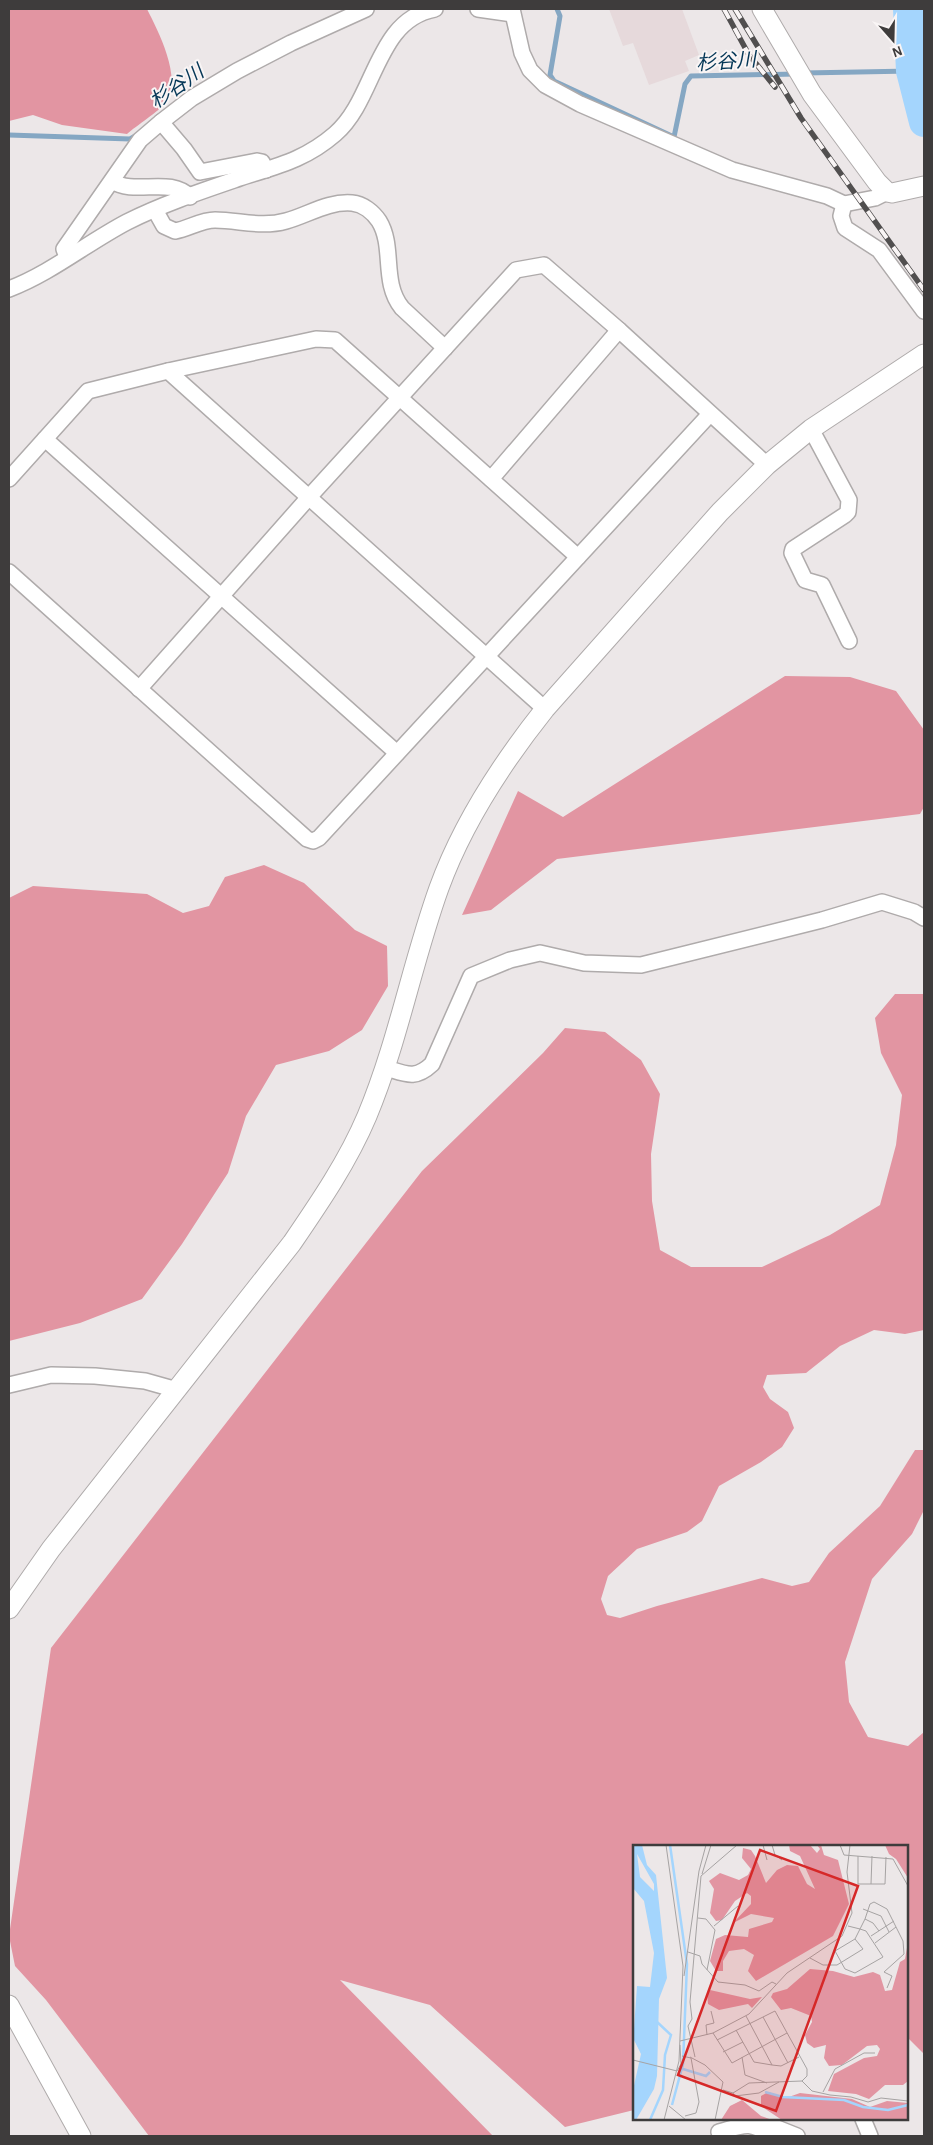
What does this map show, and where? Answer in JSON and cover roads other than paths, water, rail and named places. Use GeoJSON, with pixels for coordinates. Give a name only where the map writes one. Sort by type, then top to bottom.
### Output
{"type":"FeatureCollection","features":[{"type":"Feature","properties":{"kind":"street"},"geometry":{"type":"LineString","coordinates":[[67,257],[64,249],[140,140],[161,122],[192,98],[237,71],[291,43],[366,9]]}},
{"type":"Feature","properties":{"kind":"street"},"geometry":{"type":"LineString","coordinates":[[9,289],[44,272],[127,222],[313,152],[339,131],[350,118],[396,32],[413,12],[435,9]]}},
{"type":"Feature","properties":{"kind":"street"},"geometry":{"type":"LineString","coordinates":[[478,9],[512,11],[526,63],[535,77],[545,85],[587,107],[732,170],[827,196],[844,204],[875,198],[887,192],[898,193],[924,186]]}},
{"type":"Feature","properties":{"kind":"street"},"geometry":{"type":"LineString","coordinates":[[762,9],[812,94],[877,182],[887,192]]}},
{"type":"Feature","properties":{"kind":"street"},"geometry":{"type":"LineString","coordinates":[[161,122],[184,149],[200,172],[257,161],[262,162],[266,170]]}},
{"type":"Feature","properties":{"kind":"street"},"geometry":{"type":"LineString","coordinates":[[112,181],[123,186],[179,188],[190,197]]}},
{"type":"Feature","properties":{"kind":"street"},"geometry":{"type":"LineString","coordinates":[[155,210],[164,226],[175,231],[213,220],[249,224],[286,222],[334,204],[354,203],[364,206],[372,213],[384,231],[390,282],[396,301],[445,348]]}},
{"type":"Feature","properties":{"kind":"street"},"geometry":{"type":"LineString","coordinates":[[844,204],[841,216],[844,228],[879,250],[924,311]]}},
{"type":"Feature","properties":{"kind":"street"},"geometry":{"type":"LineString","coordinates":[[139,689],[310,496],[516,270],[544,265],[619,330],[767,465]]}},
{"type":"Feature","properties":{"kind":"street"},"geometry":{"type":"LineString","coordinates":[[491,478],[619,330]]}},
{"type":"Feature","properties":{"kind":"street"},"geometry":{"type":"LineString","coordinates":[[9,479],[88,391],[168,371],[316,339],[335,340],[578,557]]}},
{"type":"Feature","properties":{"kind":"street"},"geometry":{"type":"LineString","coordinates":[[9,1609],[51,1550],[292,1243],[328,1191],[366,1118],[386,1068],[425,931],[440,886],[457,846],[480,801],[501,768],[545,709],[720,512],[767,465],[811,429],[922,355]]}},
{"type":"Feature","properties":{"kind":"street"},"geometry":{"type":"LineString","coordinates":[[168,371],[310,496],[545,709]]}},
{"type":"Feature","properties":{"kind":"street"},"geometry":{"type":"LineString","coordinates":[[9,572],[307,839],[313,841],[319,838],[710,414]]}},
{"type":"Feature","properties":{"kind":"street"},"geometry":{"type":"LineString","coordinates":[[811,429],[849,500],[849,508],[845,515],[793,549],[792,553],[805,580],[822,585],[849,641]]}},
{"type":"Feature","properties":{"kind":"street"},"geometry":{"type":"LineString","coordinates":[[45,439],[398,753]]}},
{"type":"Feature","properties":{"kind":"street"},"geometry":{"type":"LineString","coordinates":[[386,1068],[416,1075],[424,1071],[432,1064],[471,976],[510,960],[540,953],[584,963],[641,965],[822,920],[882,902],[914,912],[924,918]]}},
{"type":"Feature","properties":{"kind":"street"},"geometry":{"type":"LineString","coordinates":[[9,1385],[51,1375],[95,1376],[145,1381],[177,1390]]}},
{"type":"Feature","properties":{"kind":"street"},"geometry":{"type":"LineString","coordinates":[[9,2005],[81,2136]]}},
{"type":"Feature","properties":{"kind":"street"},"geometry":{"type":"LineString","coordinates":[[863,2120],[870,2136]]}},
{"type":"Feature","properties":{"kind":"street"},"geometry":{"type":"LineString","coordinates":[[757,2126],[763,2123],[797,2136]]}},
{"type":"Feature","properties":{"kind":"street"},"geometry":{"type":"LineString","coordinates":[[718,2132],[746,2125],[757,2126],[772,2136]]}},
{"type":"Feature","properties":{"kind":"waterway","name":"杉谷川"},"geometry":{"type":"LineString","coordinates":[[557,9],[560,16],[550,75],[554,81],[674,137],[685,84],[691,76],[796,74]]}},
{"type":"Feature","properties":{"kind":"waterway"},"geometry":{"type":"LineString","coordinates":[[908,9],[911,71],[924,122]]}},
{"type":"Feature","properties":{"kind":"waterway","name":"杉谷川"},"geometry":{"type":"LineString","coordinates":[[804,73],[911,71]]}},
{"type":"Feature","properties":{"kind":"waterway","name":"杉谷川"},"geometry":{"type":"LineString","coordinates":[[9,135],[130,139],[137,135]]}},
{"type":"Feature","properties":{"kind":"railway"},"geometry":{"type":"LineString","coordinates":[[724,9],[749,55],[775,87]]}},
{"type":"Feature","properties":{"kind":"railway"},"geometry":{"type":"LineString","coordinates":[[735,9],[801,118],[924,290]]}}]}
